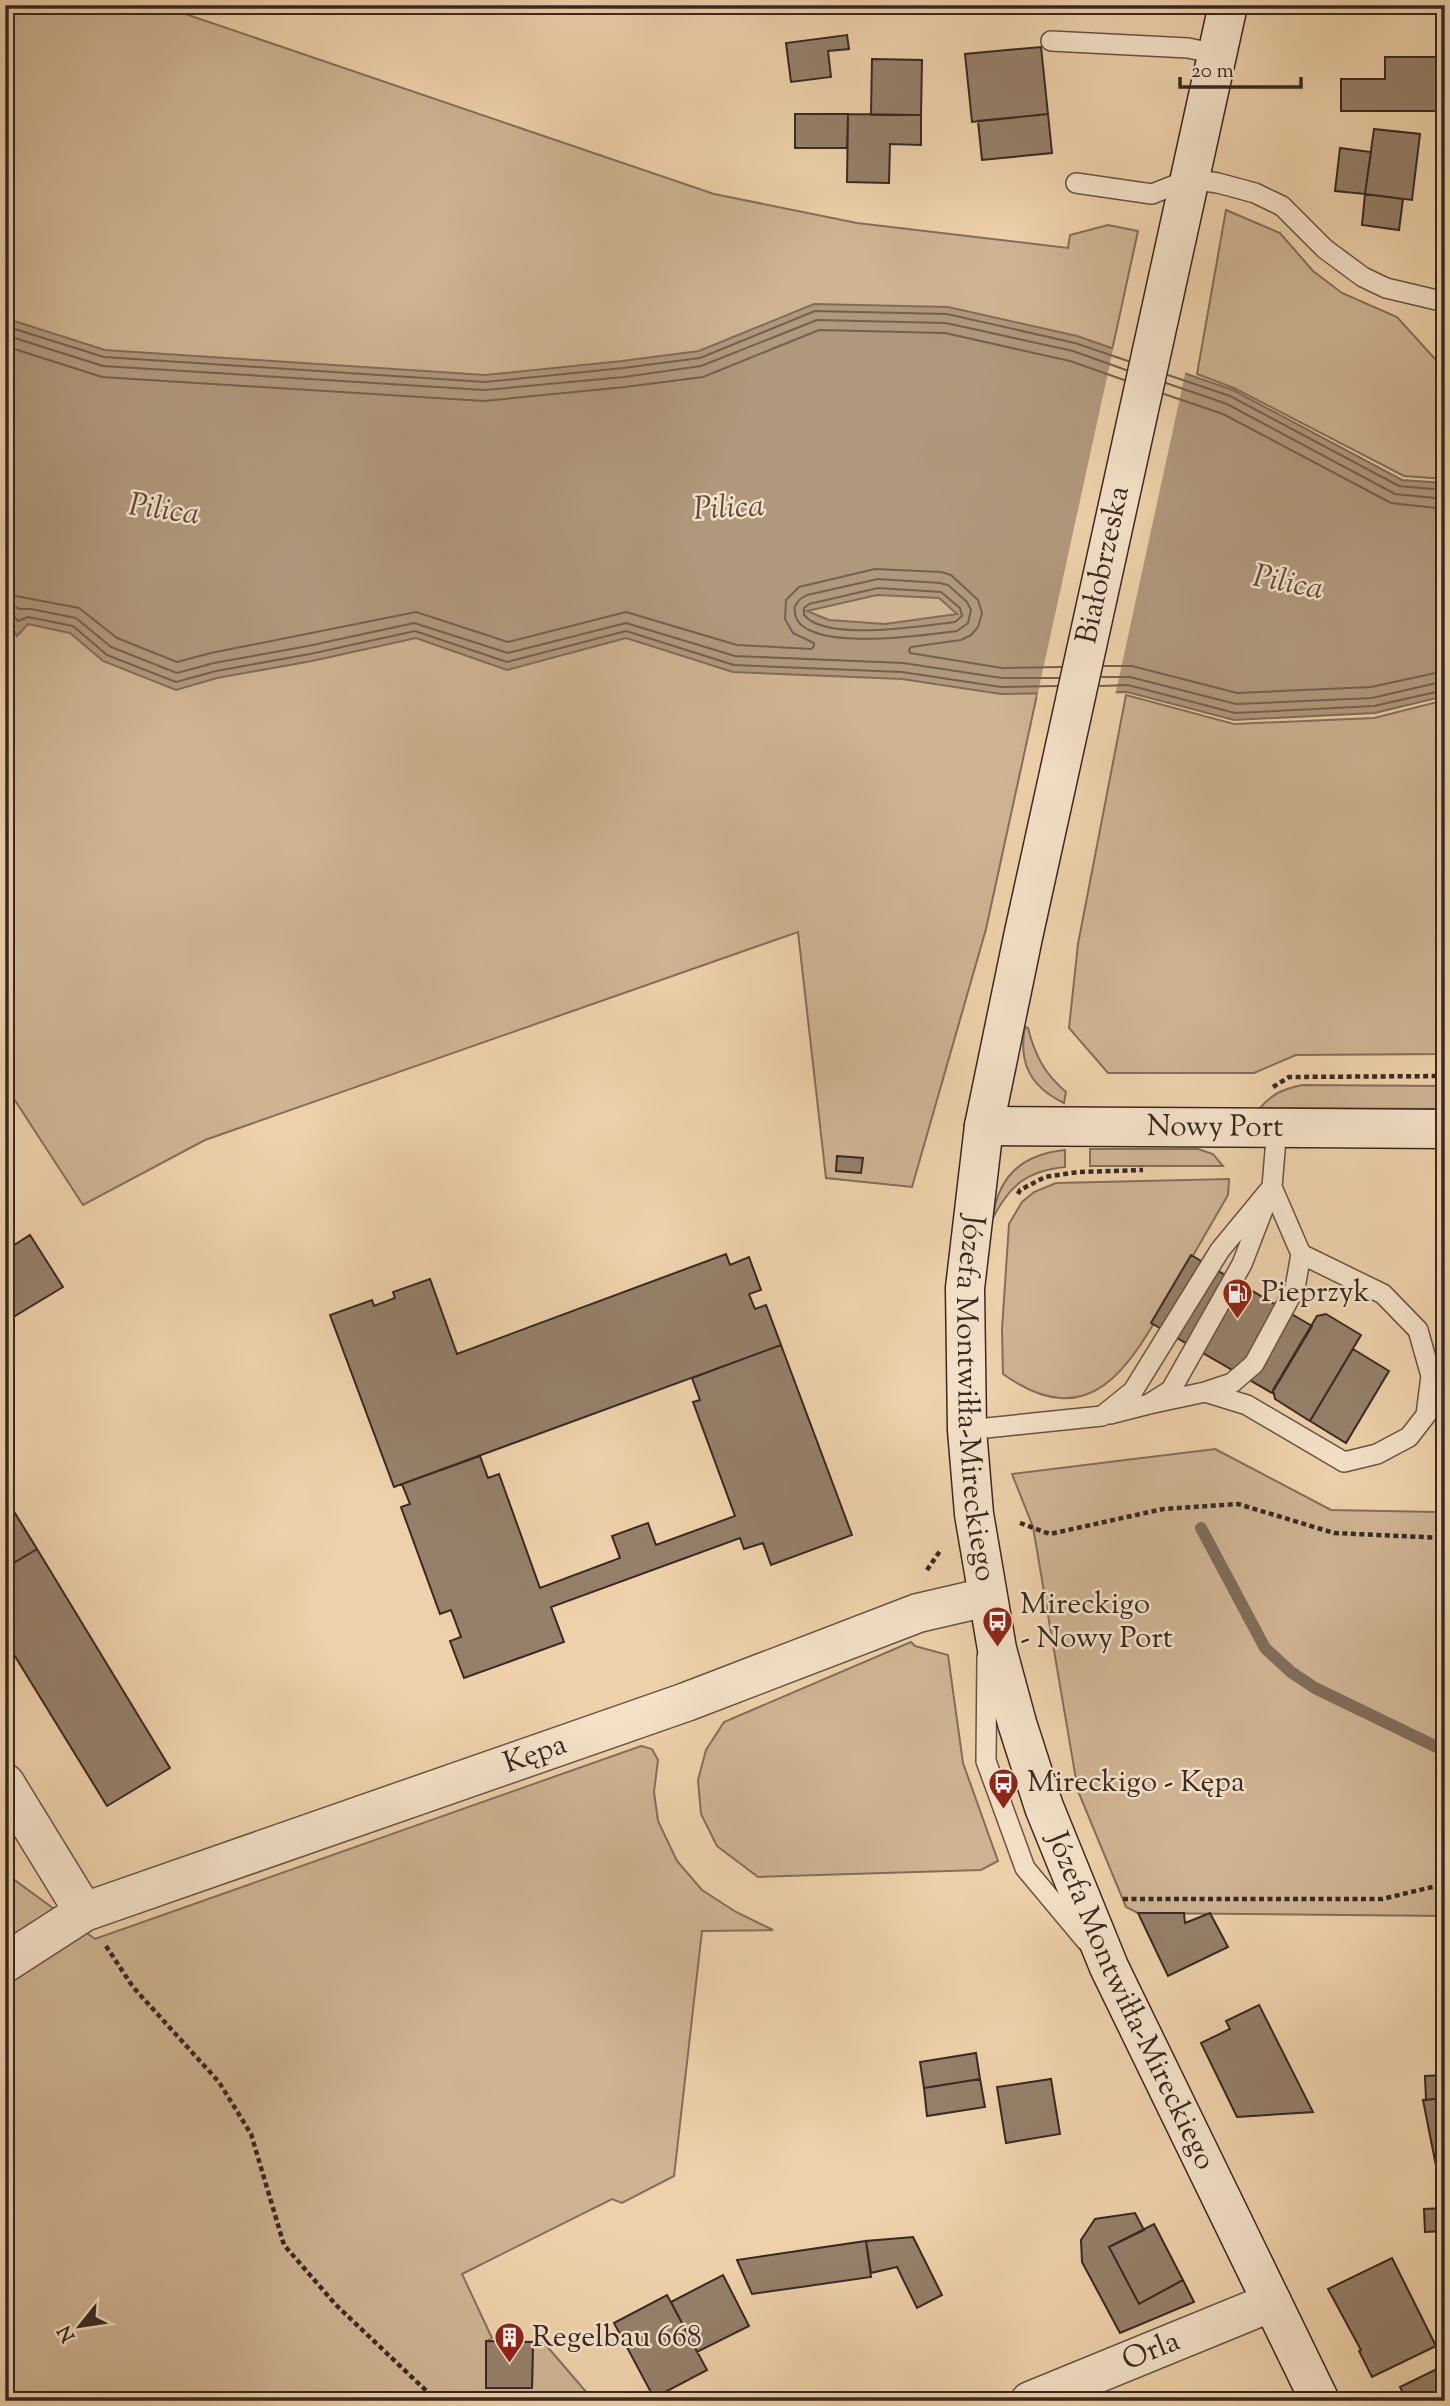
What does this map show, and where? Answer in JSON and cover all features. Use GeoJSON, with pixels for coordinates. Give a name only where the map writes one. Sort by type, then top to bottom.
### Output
{"type":"FeatureCollection","features":[{"type":"Feature","properties":{"kind":"main road","name":"Białobrzeska"},"geometry":{"type":"LineString","coordinates":[[984,1126],[1228,5]]}},
{"type":"Feature","properties":{"kind":"main road","name":"Nowy Port"},"geometry":{"type":"LineString","coordinates":[[984,1126],[1445,1129]]}},
{"type":"Feature","properties":{"kind":"main road","name":"Józefa Montwiłła-Mireckiego"},"geometry":{"type":"LineString","coordinates":[[984,1126],[965,1287],[967,1430],[974,1514],[997,1649],[1044,1807],[1109,1967],[1320,2401]]}},
{"type":"Feature","properties":{"kind":"main road","name":"Kępa"},"geometry":{"type":"LineString","coordinates":[[5,1963],[84,1912],[686,1702],[918,1614],[987,1597]]}},
{"type":"Feature","properties":{"kind":"main road"},"geometry":{"type":"LineString","coordinates":[[5,1783],[84,1912]]}},
{"type":"Feature","properties":{"kind":"main road","name":"Orla"},"geometry":{"type":"LineString","coordinates":[[1030,2401],[1272,2302]]}},
{"type":"Feature","properties":{"kind":"lane"},"geometry":{"type":"LineString","coordinates":[[1051,40],[1188,48],[1217,54]]}},
{"type":"Feature","properties":{"kind":"lane"},"geometry":{"type":"LineString","coordinates":[[1076,183],[1152,194],[1189,179],[1218,183],[1255,193],[1282,206],[1325,249],[1363,278],[1386,288],[1445,302]]}},
{"type":"Feature","properties":{"kind":"lane"},"geometry":{"type":"LineString","coordinates":[[1149,1404],[1171,1390],[1242,1264],[1272,1187],[1277,1127]]}},
{"type":"Feature","properties":{"kind":"lane"},"geometry":{"type":"LineString","coordinates":[[967,1430],[1102,1416],[1205,1392],[1232,1382],[1254,1364],[1296,1289],[1301,1254],[1272,1187]]}},
{"type":"Feature","properties":{"kind":"lane"},"geometry":{"type":"LineString","coordinates":[[1102,1416],[1133,1391],[1220,1250],[1272,1187]]}},
{"type":"Feature","properties":{"kind":"lane"},"geometry":{"type":"LineString","coordinates":[[1205,1392],[1247,1405],[1343,1462],[1377,1454],[1409,1437],[1426,1415],[1431,1377],[1418,1330],[1383,1294],[1301,1254]]}},
{"type":"Feature","properties":{"kind":"path"},"geometry":{"type":"LineString","coordinates":[[1270,1089],[1289,1077],[1445,1076]]}},
{"type":"Feature","properties":{"kind":"path"},"geometry":{"type":"LineString","coordinates":[[1020,1523],[1050,1534],[1163,1509],[1238,1504],[1334,1533],[1445,1538]]}},
{"type":"Feature","properties":{"kind":"path"},"geometry":{"type":"LineString","coordinates":[[1112,1899],[1382,1899],[1445,1884]]}},
{"type":"Feature","properties":{"kind":"path"},"geometry":{"type":"LineString","coordinates":[[84,1912],[133,1987],[219,2082],[251,2134],[284,2245],[336,2305],[437,2401]]}},
{"type":"Feature","properties":{"kind":"shaded area"},"geometry":{"type":"Polygon","coordinates":[[[5,5],[159,5],[714,194],[857,223],[1068,248],[1070,235],[1108,225],[1138,231],[986,929],[912,1187],[826,1178],[798,932],[205,1140],[83,1205],[5,1085],[5,5]]]}},
{"type":"Feature","properties":{"kind":"shaded area"},"geometry":{"type":"Polygon","coordinates":[[[1226,210],[1280,233],[1313,271],[1342,293],[1397,317],[1445,370],[1445,479],[1404,476],[1234,388],[1197,374],[1226,210]]]}},
{"type":"Feature","properties":{"kind":"shaded area"},"geometry":{"type":"Polygon","coordinates":[[[1126,695],[1234,724],[1374,718],[1445,700],[1445,1054],[1296,1055],[1254,1073],[1108,1073],[1069,1028],[1078,944],[1126,695]]]}},
{"type":"Feature","properties":{"kind":"shaded area"},"geometry":{"type":"Polygon","coordinates":[[[1025,1027],[1028,1028],[1042,1064],[1066,1092],[1064,1103],[1043,1090],[1030,1073],[1024,1052],[1025,1027]]]}},
{"type":"Feature","properties":{"kind":"shaded area"},"geometry":{"type":"Polygon","coordinates":[[[1302,1085],[1445,1086],[1445,1109],[1260,1108],[1278,1093],[1302,1085]]]}},
{"type":"Feature","properties":{"kind":"shaded area"},"geometry":{"type":"Polygon","coordinates":[[[1090,1149],[1198,1149],[1213,1154],[1223,1166],[1090,1166],[1090,1149]]]}},
{"type":"Feature","properties":{"kind":"shaded area"},"geometry":{"type":"Polygon","coordinates":[[[1065,1150],[1065,1167],[1041,1172],[1021,1181],[1006,1196],[993,1218],[1001,1190],[1016,1169],[1037,1156],[1065,1150]]]}},
{"type":"Feature","properties":{"kind":"shaded area"},"geometry":{"type":"Polygon","coordinates":[[[1229,1179],[1228,1195],[1154,1323],[1122,1369],[1104,1385],[1083,1396],[1060,1398],[1033,1391],[1003,1374],[1002,1329],[1009,1224],[1022,1202],[1034,1192],[1056,1183],[1229,1179]]]}},
{"type":"Feature","properties":{"kind":"shaded area"},"geometry":{"type":"Polygon","coordinates":[[[1215,1449],[1331,1510],[1436,1512],[1445,1506],[1445,1916],[1138,1913],[1126,1907],[1078,1791],[1033,1527],[1012,1474],[1215,1449]]]}},
{"type":"Feature","properties":{"kind":"shaded area"},"geometry":{"type":"Polygon","coordinates":[[[911,1642],[915,1646],[948,1655],[963,1763],[998,1861],[981,1870],[758,1877],[717,1846],[701,1814],[698,1780],[706,1750],[724,1722],[911,1642]]]}},
{"type":"Feature","properties":{"kind":"shaded area"},"geometry":{"type":"Polygon","coordinates":[[[641,1746],[652,1749],[658,1760],[654,1792],[658,1821],[677,1861],[702,1890],[736,1912],[773,1930],[702,1931],[674,2176],[622,2203],[612,2199],[462,2274],[492,2338],[486,2342],[487,2388],[532,2388],[533,2342],[545,2344],[594,2401],[5,2401],[5,1873],[95,1939],[641,1746]]]}},
{"type":"Feature","properties":{"kind":"water","name":"Pilica"},"geometry":{"type":"Polygon","coordinates":[[[814,304],[948,307],[1077,336],[1233,390],[1402,480],[1445,483],[1445,696],[1375,713],[1234,720],[1127,692],[1001,694],[902,679],[733,672],[626,638],[507,670],[416,638],[217,678],[176,690],[103,661],[70,633],[28,624],[17,636],[5,614],[5,318],[105,350],[485,375],[699,351],[814,304]],[[877,595],[807,611],[829,620],[885,624],[957,614],[939,598],[877,595]]]}},
{"type":"Feature","properties":{"kind":"pier"},"geometry":{"type":"Polygon","coordinates":[[[1114,345],[1186,370],[1115,696],[1037,697],[1114,345]]]}},
{"type":"Feature","properties":{"kind":"building"},"geometry":{"type":"Polygon","coordinates":[[[847,35],[849,49],[828,51],[831,77],[791,82],[786,43],[847,35]]]}},
{"type":"Feature","properties":{"kind":"building"},"geometry":{"type":"Polygon","coordinates":[[[1041,47],[1048,114],[972,122],[965,54],[1041,47]]]}},
{"type":"Feature","properties":{"kind":"building"},"geometry":{"type":"Polygon","coordinates":[[[1385,57],[1439,57],[1439,111],[1341,111],[1341,79],[1385,79],[1385,57]]]}},
{"type":"Feature","properties":{"kind":"building"},"geometry":{"type":"Polygon","coordinates":[[[872,59],[922,60],[921,115],[871,115],[872,59]]]}},
{"type":"Feature","properties":{"kind":"building"},"geometry":{"type":"Polygon","coordinates":[[[795,114],[848,114],[847,148],[795,148],[795,114]]]}},
{"type":"Feature","properties":{"kind":"building"},"geometry":{"type":"Polygon","coordinates":[[[848,114],[921,115],[921,145],[890,144],[889,183],[847,182],[848,114]]]}},
{"type":"Feature","properties":{"kind":"building"},"geometry":{"type":"Polygon","coordinates":[[[1048,114],[1052,153],[982,160],[978,121],[1048,114]]]}},
{"type":"Feature","properties":{"kind":"building"},"geometry":{"type":"Polygon","coordinates":[[[1374,129],[1420,134],[1412,200],[1365,194],[1374,129]]]}},
{"type":"Feature","properties":{"kind":"building"},"geometry":{"type":"Polygon","coordinates":[[[1340,148],[1371,152],[1365,194],[1335,191],[1340,148]]]}},
{"type":"Feature","properties":{"kind":"building"},"geometry":{"type":"Polygon","coordinates":[[[1365,194],[1403,199],[1399,230],[1362,225],[1365,194]]]}},
{"type":"Feature","properties":{"kind":"building"},"geometry":{"type":"Polygon","coordinates":[[[837,1156],[863,1158],[861,1173],[836,1171],[837,1156]]]}},
{"type":"Feature","properties":{"kind":"building"},"geometry":{"type":"Polygon","coordinates":[[[30,1235],[63,1287],[5,1322],[5,1251],[30,1235]]]}},
{"type":"Feature","properties":{"kind":"building"},"geometry":{"type":"Polygon","coordinates":[[[726,1254],[730,1265],[749,1257],[761,1290],[749,1294],[755,1309],[766,1305],[781,1345],[394,1487],[330,1315],[372,1300],[374,1306],[395,1298],[393,1292],[430,1279],[457,1354],[726,1254]]]}},
{"type":"Feature","properties":{"kind":"building"},"geometry":{"type":"Polygon","coordinates":[[[1191,1255],[1312,1326],[1272,1393],[1151,1323],[1191,1255]]]}},
{"type":"Feature","properties":{"kind":"building"},"geometry":{"type":"Polygon","coordinates":[[[1326,1314],[1361,1335],[1310,1421],[1275,1399],[1273,1390],[1317,1316],[1326,1314]]]}},
{"type":"Feature","properties":{"kind":"building"},"geometry":{"type":"Polygon","coordinates":[[[781,1345],[852,1535],[771,1565],[763,1543],[744,1549],[740,1538],[551,1607],[564,1642],[464,1678],[450,1641],[461,1637],[451,1610],[440,1614],[401,1507],[410,1504],[402,1484],[480,1456],[488,1478],[499,1474],[540,1588],[620,1558],[612,1536],[648,1523],[656,1545],[735,1516],[693,1402],[700,1400],[692,1378],[781,1345]]]}},
{"type":"Feature","properties":{"kind":"building"},"geometry":{"type":"Polygon","coordinates":[[[1353,1349],[1389,1371],[1346,1443],[1310,1421],[1353,1349]]]}},
{"type":"Feature","properties":{"kind":"building"},"geometry":{"type":"Polygon","coordinates":[[[5,1497],[37,1549],[5,1568],[5,1497]]]}},
{"type":"Feature","properties":{"kind":"building"},"geometry":{"type":"Polygon","coordinates":[[[37,1549],[170,1768],[107,1806],[5,1640],[5,1568],[37,1549]]]}},
{"type":"Feature","properties":{"kind":"building"},"geometry":{"type":"Polygon","coordinates":[[[1138,1913],[1184,1913],[1185,1923],[1210,1913],[1228,1947],[1168,1976],[1138,1913]]]}},
{"type":"Feature","properties":{"kind":"building"},"geometry":{"type":"Polygon","coordinates":[[[1259,2005],[1313,2112],[1237,2117],[1201,2043],[1230,2029],[1226,2021],[1259,2005]]]}},
{"type":"Feature","properties":{"kind":"building"},"geometry":{"type":"Polygon","coordinates":[[[976,2053],[980,2079],[924,2088],[920,2062],[976,2053]]]}},
{"type":"Feature","properties":{"kind":"building"},"geometry":{"type":"Polygon","coordinates":[[[1445,2075],[1445,2098],[1426,2100],[1425,2076],[1445,2075]]]}},
{"type":"Feature","properties":{"kind":"building"},"geometry":{"type":"Polygon","coordinates":[[[980,2079],[985,2107],[927,2116],[924,2088],[980,2079]]]}},
{"type":"Feature","properties":{"kind":"building"},"geometry":{"type":"Polygon","coordinates":[[[1051,2079],[1060,2134],[1006,2143],[997,2087],[1051,2079]]]}},
{"type":"Feature","properties":{"kind":"building"},"geometry":{"type":"Polygon","coordinates":[[[1445,2098],[1445,2185],[1440,2186],[1423,2100],[1445,2098]]]}},
{"type":"Feature","properties":{"kind":"building"},"geometry":{"type":"Polygon","coordinates":[[[1445,2208],[1445,2231],[1425,2232],[1424,2209],[1445,2208]]]}},
{"type":"Feature","properties":{"kind":"building"},"geometry":{"type":"Polygon","coordinates":[[[1135,2213],[1144,2230],[1109,2247],[1139,2304],[1183,2280],[1194,2302],[1120,2333],[1082,2262],[1081,2240],[1095,2219],[1135,2213]]]}},
{"type":"Feature","properties":{"kind":"building"},"geometry":{"type":"Polygon","coordinates":[[[1154,2224],[1183,2280],[1139,2304],[1109,2247],[1154,2224]]]}},
{"type":"Feature","properties":{"kind":"building"},"geometry":{"type":"Polygon","coordinates":[[[913,2237],[942,2295],[917,2308],[897,2267],[871,2273],[866,2241],[913,2237]]]}},
{"type":"Feature","properties":{"kind":"building"},"geometry":{"type":"Polygon","coordinates":[[[866,2241],[871,2277],[752,2294],[737,2260],[866,2241]]]}},
{"type":"Feature","properties":{"kind":"building"},"geometry":{"type":"Polygon","coordinates":[[[1392,2258],[1436,2346],[1372,2377],[1359,2351],[1361,2350],[1328,2289],[1392,2258]]]}},
{"type":"Feature","properties":{"kind":"building"},"geometry":{"type":"Polygon","coordinates":[[[723,2275],[749,2326],[697,2352],[671,2302],[723,2275]]]}},
{"type":"Feature","properties":{"kind":"building"},"geometry":{"type":"Polygon","coordinates":[[[667,2295],[707,2370],[654,2398],[614,2323],[667,2295]]]}},
{"type":"Feature","properties":{"kind":"building","name":"Regelbau 668"},"geometry":{"type":"Polygon","coordinates":[[[486,2341],[533,2342],[532,2388],[486,2388],[486,2341]]]}},
{"type":"Feature","properties":{"kind":"building"},"geometry":{"type":"Polygon","coordinates":[[[1445,2365],[1445,2401],[1402,2401],[1406,2399],[1400,2387],[1445,2365]]]}},
{"type":"Feature","properties":{"kind":"waterway"},"geometry":{"type":"LineString","coordinates":[[1201,1528],[1265,1648],[1291,1672],[1315,1688],[1445,1751]]}},
{"type":"Feature","properties":{"kind":"place","name":"Pieprzyk"},"geometry":{"type":"Point","coordinates":[1238,1320]}},
{"type":"Feature","properties":{"kind":"place","name":"Mireckigo - Nowy Port"},"geometry":{"type":"Point","coordinates":[997,1649]}},
{"type":"Feature","properties":{"kind":"place","name":"Mireckigo - Kępa"},"geometry":{"type":"Point","coordinates":[1004,1810]}},
{"type":"Feature","properties":{"kind":"place","name":"Regelbau 668"},"geometry":{"type":"Point","coordinates":[509,2365]}}]}
